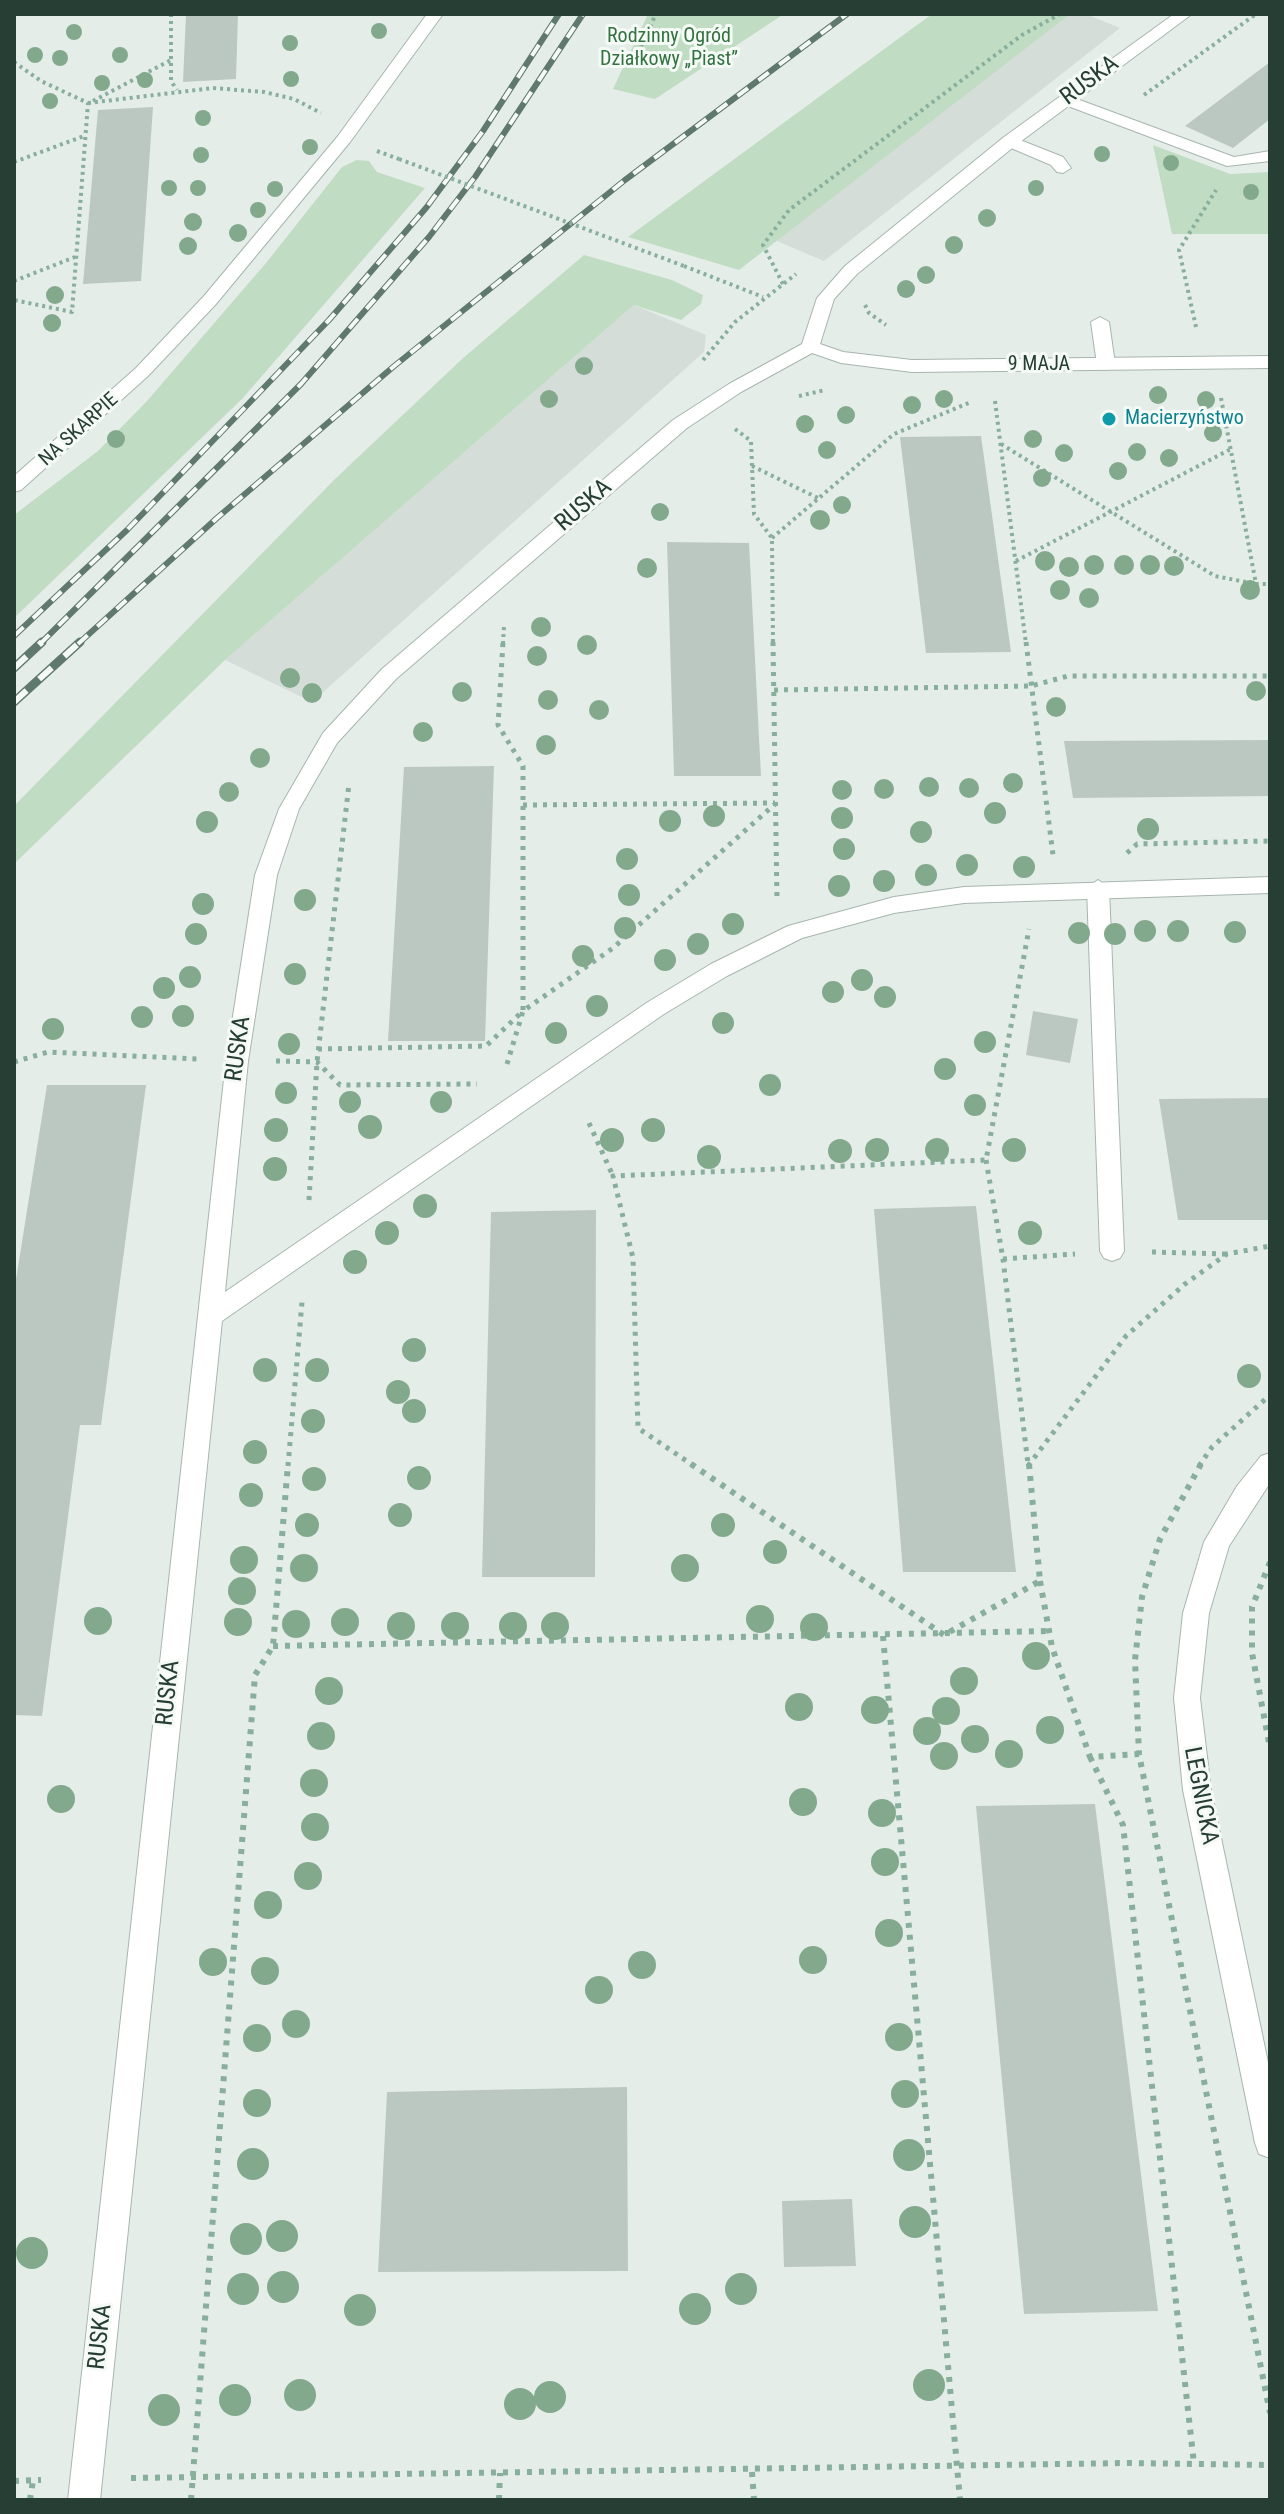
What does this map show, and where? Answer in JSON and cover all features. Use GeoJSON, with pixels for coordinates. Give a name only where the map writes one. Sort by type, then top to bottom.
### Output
{"type":"FeatureCollection","features":[{"type":"Feature","properties":{"kind":"street","name":"NA SKARPIE"},"geometry":{"type":"LineString","coordinates":[[14,486],[142,372],[210,300],[344,139],[435,14]]}},
{"type":"Feature","properties":{"kind":"street","name":"RUSKA"},"geometry":{"type":"LineString","coordinates":[[85,2490],[237,1061],[266,875],[274,843],[308,772],[330,738],[389,674],[680,424],[735,388],[810,347],[826,298],[836,283],[1010,141],[1184,14]]}},
{"type":"Feature","properties":{"kind":"street"},"geometry":{"type":"LineString","coordinates":[[1066,100],[1233,162],[1270,156]]}},
{"type":"Feature","properties":{"kind":"street"},"geometry":{"type":"LineString","coordinates":[[1010,141],[1057,161],[1063,168]]}},
{"type":"Feature","properties":{"kind":"street"},"geometry":{"type":"LineString","coordinates":[[1100,322],[1106,364]]}},
{"type":"Feature","properties":{"kind":"street","name":"9 MAJA"},"geometry":{"type":"LineString","coordinates":[[810,347],[841,357],[912,366],[1270,362]]}},
{"type":"Feature","properties":{"kind":"street"},"geometry":{"type":"LineString","coordinates":[[208,1317],[656,1008],[758,949],[828,922],[894,905],[964,895],[1098,888],[1270,885]]}},
{"type":"Feature","properties":{"kind":"street"},"geometry":{"type":"LineString","coordinates":[[1098,888],[1112,1251]]}},
{"type":"Feature","properties":{"kind":"street","name":"LEGNICKA"},"geometry":{"type":"LineString","coordinates":[[1270,1464],[1246,1494],[1217,1542],[1196,1613],[1187,1698],[1197,1790],[1270,2143]]}},
{"type":"Feature","properties":{"kind":"path"},"geometry":{"type":"LineString","coordinates":[[171,14],[171,81],[177,90]]}},
{"type":"Feature","properties":{"kind":"path"},"geometry":{"type":"LineString","coordinates":[[641,46],[656,14]]}},
{"type":"Feature","properties":{"kind":"path"},"geometry":{"type":"LineString","coordinates":[[783,284],[763,245],[789,210],[1022,35],[1060,14]]}},
{"type":"Feature","properties":{"kind":"path"},"geometry":{"type":"LineString","coordinates":[[1111,118],[1256,14]]}},
{"type":"Feature","properties":{"kind":"path"},"geometry":{"type":"LineString","coordinates":[[88,103],[171,60]]}},
{"type":"Feature","properties":{"kind":"path"},"geometry":{"type":"LineString","coordinates":[[14,62],[88,103],[177,90],[264,92],[294,99],[317,108],[344,139]]}},
{"type":"Feature","properties":{"kind":"path"},"geometry":{"type":"LineString","coordinates":[[14,300],[72,312],[88,103]]}},
{"type":"Feature","properties":{"kind":"path"},"geometry":{"type":"LineString","coordinates":[[14,162],[84,136]]}},
{"type":"Feature","properties":{"kind":"path"},"geometry":{"type":"LineString","coordinates":[[399,159],[763,297]]}},
{"type":"Feature","properties":{"kind":"path"},"geometry":{"type":"LineString","coordinates":[[1197,328],[1179,250],[1233,162]]}},
{"type":"Feature","properties":{"kind":"path"},"geometry":{"type":"LineString","coordinates":[[14,281],[75,257]]}},
{"type":"Feature","properties":{"kind":"path"},"geometry":{"type":"LineString","coordinates":[[703,360],[735,322],[763,297],[798,273]]}},
{"type":"Feature","properties":{"kind":"path"},"geometry":{"type":"LineString","coordinates":[[772,538],[894,434],[979,398]]}},
{"type":"Feature","properties":{"kind":"path"},"geometry":{"type":"LineString","coordinates":[[1221,398],[1256,584]]}},
{"type":"Feature","properties":{"kind":"path"},"geometry":{"type":"LineString","coordinates":[[995,400],[1054,861]]}},
{"type":"Feature","properties":{"kind":"path"},"geometry":{"type":"LineString","coordinates":[[741,421],[731,426],[751,441],[754,514],[772,538],[777,906]]}},
{"type":"Feature","properties":{"kind":"path"},"geometry":{"type":"LineString","coordinates":[[1001,444],[1215,576],[1270,584]]}},
{"type":"Feature","properties":{"kind":"path"},"geometry":{"type":"LineString","coordinates":[[1016,562],[1231,449]]}},
{"type":"Feature","properties":{"kind":"path"},"geometry":{"type":"LineString","coordinates":[[752,466],[818,498]]}},
{"type":"Feature","properties":{"kind":"path"},"geometry":{"type":"LineString","coordinates":[[504,621],[498,725],[523,766],[523,1011],[506,1069]]}},
{"type":"Feature","properties":{"kind":"path"},"geometry":{"type":"LineString","coordinates":[[774,690],[1031,686],[1068,676],[1270,676]]}},
{"type":"Feature","properties":{"kind":"path"},"geometry":{"type":"LineString","coordinates":[[191,2500],[255,1675],[273,1646],[306,1250],[318,1049],[351,775]]}},
{"type":"Feature","properties":{"kind":"path"},"geometry":{"type":"LineString","coordinates":[[523,805],[776,803]]}},
{"type":"Feature","properties":{"kind":"path"},"geometry":{"type":"LineString","coordinates":[[318,1049],[486,1046],[523,1011],[613,948],[776,803]]}},
{"type":"Feature","properties":{"kind":"path"},"geometry":{"type":"LineString","coordinates":[[1030,925],[986,1160],[1003,1259],[1040,1581],[1052,1647],[1090,1757],[1123,1825],[1194,2464]]}},
{"type":"Feature","properties":{"kind":"path"},"geometry":{"type":"LineString","coordinates":[[14,1062],[48,1052],[237,1061]]}},
{"type":"Feature","properties":{"kind":"path"},"geometry":{"type":"LineString","coordinates":[[317,1062],[340,1085],[488,1084]]}},
{"type":"Feature","properties":{"kind":"path"},"geometry":{"type":"LineString","coordinates":[[589,1123],[613,1176],[633,1258],[638,1428],[944,1635]]}},
{"type":"Feature","properties":{"kind":"path"},"geometry":{"type":"LineString","coordinates":[[613,1176],[986,1160]]}},
{"type":"Feature","properties":{"kind":"path"},"geometry":{"type":"LineString","coordinates":[[1028,1465],[1126,1336],[1185,1284],[1227,1254],[1270,1246]]}},
{"type":"Feature","properties":{"kind":"path"},"geometry":{"type":"LineString","coordinates":[[1270,1562],[1252,1607],[1252,1653],[1270,1748]]}},
{"type":"Feature","properties":{"kind":"path"},"geometry":{"type":"LineString","coordinates":[[944,1635],[1040,1581]]}},
{"type":"Feature","properties":{"kind":"path"},"geometry":{"type":"LineString","coordinates":[[273,1646],[1050,1631]]}},
{"type":"Feature","properties":{"kind":"path"},"geometry":{"type":"LineString","coordinates":[[883,1636],[960,2500]]}},
{"type":"Feature","properties":{"kind":"path"},"geometry":{"type":"LineString","coordinates":[[1090,1757],[1139,1754],[1270,2413]]}},
{"type":"Feature","properties":{"kind":"path"},"geometry":{"type":"LineString","coordinates":[[14,2481],[33,2480],[85,2490],[193,2476],[1270,2465]]}},
{"type":"Feature","properties":{"kind":"path"},"geometry":{"type":"LineString","coordinates":[[752,2472],[754,2500]]}},
{"type":"Feature","properties":{"kind":"path"},"geometry":{"type":"LineString","coordinates":[[499,2500],[500,2473]]}},
{"type":"Feature","properties":{"kind":"path"},"geometry":{"type":"LineString","coordinates":[[30,2500],[33,2480]]}},
{"type":"Feature","properties":{"kind":"shaded area"},"geometry":{"type":"Polygon","coordinates":[[[1044,14],[1086,14],[1120,28],[824,261],[763,235],[1044,14]]]}},
{"type":"Feature","properties":{"kind":"shaded area"},"geometry":{"type":"Polygon","coordinates":[[[634,305],[706,335],[704,352],[312,702],[225,660],[634,305]]]}},
{"type":"Feature","properties":{"kind":"green space","name":"Rodzinny Ogród Działkowy „Piast”"},"geometry":{"type":"Polygon","coordinates":[[[648,14],[784,14],[655,99],[613,89],[648,14]]]}},
{"type":"Feature","properties":{"kind":"green space"},"geometry":{"type":"Polygon","coordinates":[[[932,14],[1070,14],[739,270],[628,237],[932,14]]]}},
{"type":"Feature","properties":{"kind":"green space"},"geometry":{"type":"Polygon","coordinates":[[[1153,145],[1230,174],[1270,172],[1270,234],[1172,234],[1153,145]]]}},
{"type":"Feature","properties":{"kind":"green space"},"geometry":{"type":"Polygon","coordinates":[[[357,160],[369,161],[377,172],[425,188],[242,399],[14,618],[14,515],[98,451],[147,401],[266,263],[342,167],[357,160]]]}},
{"type":"Feature","properties":{"kind":"green space"},"geometry":{"type":"Polygon","coordinates":[[[584,255],[672,280],[703,295],[701,304],[681,320],[634,305],[225,660],[14,864],[14,806],[335,479],[462,359],[584,255]]]}},
{"type":"Feature","properties":{"kind":"building"},"geometry":{"type":"Polygon","coordinates":[[[186,14],[238,14],[236,79],[183,82],[186,14]]]}},
{"type":"Feature","properties":{"kind":"building"},"geometry":{"type":"Polygon","coordinates":[[[1270,62],[1270,119],[1233,148],[1185,126],[1270,62]]]}},
{"type":"Feature","properties":{"kind":"building"},"geometry":{"type":"Polygon","coordinates":[[[153,107],[141,281],[83,284],[98,110],[153,107]]]}},
{"type":"Feature","properties":{"kind":"building"},"geometry":{"type":"Polygon","coordinates":[[[981,436],[1011,652],[926,653],[900,437],[981,436]]]}},
{"type":"Feature","properties":{"kind":"building"},"geometry":{"type":"Polygon","coordinates":[[[667,542],[749,543],[761,776],[674,776],[667,542]]]}},
{"type":"Feature","properties":{"kind":"building"},"geometry":{"type":"Polygon","coordinates":[[[1270,740],[1270,796],[1073,798],[1064,741],[1270,740]]]}},
{"type":"Feature","properties":{"kind":"building"},"geometry":{"type":"Polygon","coordinates":[[[494,766],[485,1041],[388,1041],[404,767],[494,766]]]}},
{"type":"Feature","properties":{"kind":"building"},"geometry":{"type":"Polygon","coordinates":[[[1033,1011],[1078,1019],[1070,1063],[1026,1055],[1033,1011]]]}},
{"type":"Feature","properties":{"kind":"building"},"geometry":{"type":"Polygon","coordinates":[[[47,1085],[146,1085],[101,1425],[80,1425],[42,1716],[14,1715],[14,1292],[47,1085]]]}},
{"type":"Feature","properties":{"kind":"building"},"geometry":{"type":"Polygon","coordinates":[[[1270,1098],[1270,1220],[1178,1220],[1159,1099],[1270,1098]]]}},
{"type":"Feature","properties":{"kind":"building"},"geometry":{"type":"Polygon","coordinates":[[[976,1206],[1016,1572],[903,1572],[874,1209],[976,1206]]]}},
{"type":"Feature","properties":{"kind":"building"},"geometry":{"type":"Polygon","coordinates":[[[596,1210],[595,1577],[482,1577],[491,1212],[596,1210]]]}},
{"type":"Feature","properties":{"kind":"building"},"geometry":{"type":"Polygon","coordinates":[[[1095,1804],[1158,2311],[1024,2314],[976,1806],[1095,1804]]]}},
{"type":"Feature","properties":{"kind":"building"},"geometry":{"type":"Polygon","coordinates":[[[627,2087],[628,2271],[378,2272],[387,2092],[627,2087]]]}},
{"type":"Feature","properties":{"kind":"building"},"geometry":{"type":"Polygon","coordinates":[[[852,2199],[856,2266],[784,2267],[782,2201],[852,2199]]]}},
{"type":"Feature","properties":{"kind":"railway"},"geometry":{"type":"LineString","coordinates":[[14,636],[127,530],[329,320],[426,208],[483,131],[559,14]]}},
{"type":"Feature","properties":{"kind":"railway"},"geometry":{"type":"LineString","coordinates":[[40,644],[301,384],[429,237],[475,177],[583,14]]}},
{"type":"Feature","properties":{"kind":"railway"},"geometry":{"type":"LineString","coordinates":[[78,644],[217,518],[393,367],[625,180],[847,14]]}},
{"type":"Feature","properties":{"kind":"railway"},"geometry":{"type":"LineString","coordinates":[[14,668],[42,642]]}},
{"type":"Feature","properties":{"kind":"railway"},"geometry":{"type":"LineString","coordinates":[[14,702],[80,642]]}},
{"type":"Feature","properties":{"kind":"place","name":"Macierzyństwo"},"geometry":{"type":"Point","coordinates":[1109,419]}}]}
